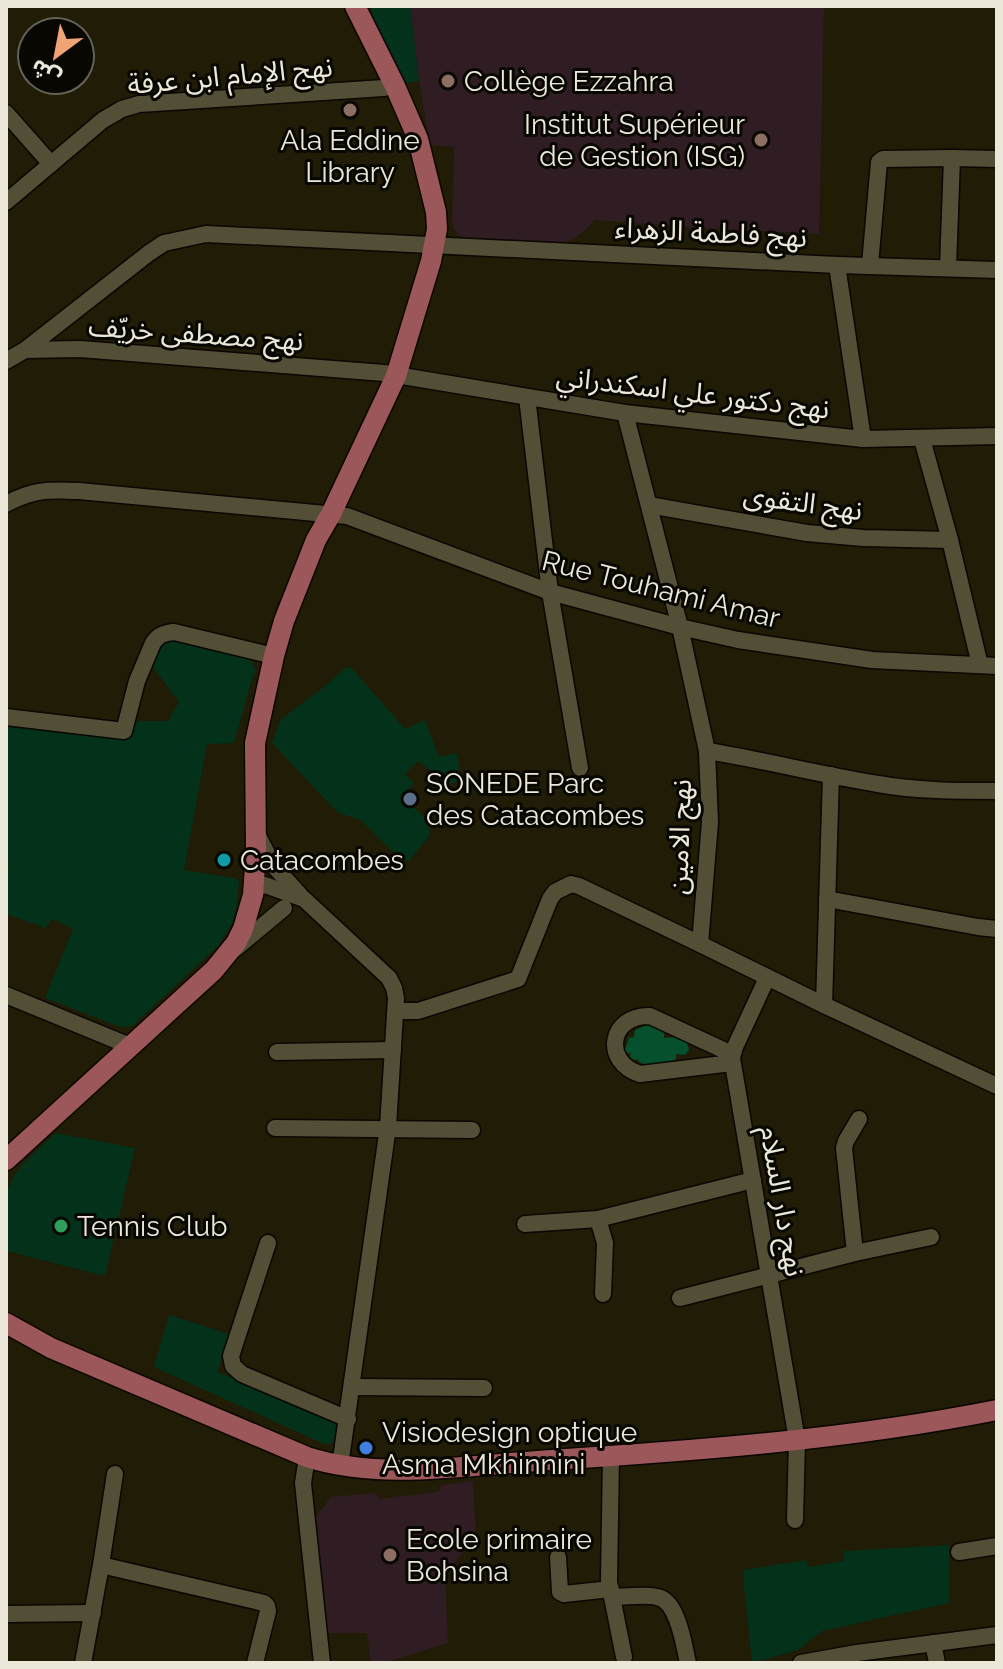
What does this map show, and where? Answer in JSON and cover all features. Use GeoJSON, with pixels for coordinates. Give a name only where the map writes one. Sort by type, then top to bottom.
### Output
{"type":"FeatureCollection","features":[{"type":"Feature","properties":{"kind":"main road"},"geometry":{"type":"LineString","coordinates":[[342,6],[390,87]]}},
{"type":"Feature","properties":{"kind":"main road"},"geometry":{"type":"LineString","coordinates":[[6,1160],[226,957],[243,929],[254,892],[255,743],[274,656],[284,621],[316,540],[390,375],[391,358],[428,244],[426,213],[408,141],[390,87],[355,6]]}},
{"type":"Feature","properties":{"kind":"main road"},"geometry":{"type":"LineString","coordinates":[[6,1323],[51,1348],[307,1457],[340,1466],[380,1470],[611,1456],[797,1440],[997,1410]]}},
{"type":"Feature","properties":{"kind":"main road"},"geometry":{"type":"LineString","coordinates":[[6,1336],[51,1348]]}},
{"type":"Feature","properties":{"kind":"street","name":"نهج الإمام ابن عرفة"},"geometry":{"type":"LineString","coordinates":[[6,202],[103,120],[122,109],[139,104],[390,87]]}},
{"type":"Feature","properties":{"kind":"street"},"geometry":{"type":"LineString","coordinates":[[6,113],[51,164]]}},
{"type":"Feature","properties":{"kind":"street"},"geometry":{"type":"LineString","coordinates":[[948,267],[952,158]]}},
{"type":"Feature","properties":{"kind":"street"},"geometry":{"type":"LineString","coordinates":[[870,265],[879,162],[883,159],[997,159]]}},
{"type":"Feature","properties":{"kind":"street","name":"نهج فاطمة الزهراء"},"geometry":{"type":"LineString","coordinates":[[25,350],[164,243],[206,234],[997,270]]}},
{"type":"Feature","properties":{"kind":"street"},"geometry":{"type":"LineString","coordinates":[[837,265],[863,439]]}},
{"type":"Feature","properties":{"kind":"street","name":"نهج مصطفى خريّف"},"geometry":{"type":"LineString","coordinates":[[6,361],[25,350],[80,349],[390,375]]}},
{"type":"Feature","properties":{"kind":"street","name":"نهج دكتور علي اسكندراني"},"geometry":{"type":"LineString","coordinates":[[390,375],[625,413],[863,439],[997,436]]}},
{"type":"Feature","properties":{"kind":"street"},"geometry":{"type":"LineString","coordinates":[[527,397],[550,592],[580,768]]}},
{"type":"Feature","properties":{"kind":"street","name":"نهج الامين"},"geometry":{"type":"LineString","coordinates":[[625,413],[680,627],[707,751],[710,822],[700,944]]}},
{"type":"Feature","properties":{"kind":"street"},"geometry":{"type":"LineString","coordinates":[[922,439],[980,665]]}},
{"type":"Feature","properties":{"kind":"street","name":"Rue Touhami Amar"},"geometry":{"type":"LineString","coordinates":[[6,504],[24,494],[44,490],[79,491],[347,516],[550,592],[680,627],[738,640],[872,660],[997,666]]}},
{"type":"Feature","properties":{"kind":"street","name":"نهج التقوى"},"geometry":{"type":"LineString","coordinates":[[649,505],[807,533],[950,540]]}},
{"type":"Feature","properties":{"kind":"street"},"geometry":{"type":"LineString","coordinates":[[6,717],[124,731],[147,656],[156,638],[165,633],[174,632],[274,656]]}},
{"type":"Feature","properties":{"kind":"street"},"geometry":{"type":"LineString","coordinates":[[707,751],[896,786],[997,791]]}},
{"type":"Feature","properties":{"kind":"street"},"geometry":{"type":"LineString","coordinates":[[824,1005],[831,775]]}},
{"type":"Feature","properties":{"kind":"street"},"geometry":{"type":"LineString","coordinates":[[256,832],[273,865],[306,902],[389,978],[394,988],[396,1011],[388,1127],[340,1466]]}},
{"type":"Feature","properties":{"kind":"street"},"geometry":{"type":"LineString","coordinates":[[396,1011],[418,1011],[518,979],[550,899],[555,892],[571,884],[997,1086]]}},
{"type":"Feature","properties":{"kind":"street"},"geometry":{"type":"LineString","coordinates":[[265,885],[306,902],[272,910],[260,904],[254,892],[265,885]]}},
{"type":"Feature","properties":{"kind":"street"},"geometry":{"type":"LineString","coordinates":[[827,899],[997,929]]}},
{"type":"Feature","properties":{"kind":"street"},"geometry":{"type":"LineString","coordinates":[[226,957],[284,908]]}},
{"type":"Feature","properties":{"kind":"street"},"geometry":{"type":"LineString","coordinates":[[732,1058],[767,978]]}},
{"type":"Feature","properties":{"kind":"street"},"geometry":{"type":"LineString","coordinates":[[6,995],[130,1046]]}},
{"type":"Feature","properties":{"kind":"street"},"geometry":{"type":"LineString","coordinates":[[650,1016],[732,1058],[640,1074],[623,1066],[615,1050],[615,1041],[623,1025],[631,1019],[650,1016]]}},
{"type":"Feature","properties":{"kind":"street"},"geometry":{"type":"LineString","coordinates":[[277,1052],[393,1050]]}},
{"type":"Feature","properties":{"kind":"street","name":"نهج دار السلام"},"geometry":{"type":"LineString","coordinates":[[732,1058],[797,1440],[795,1520]]}},
{"type":"Feature","properties":{"kind":"street"},"geometry":{"type":"LineString","coordinates":[[855,1253],[844,1148],[859,1119]]}},
{"type":"Feature","properties":{"kind":"street"},"geometry":{"type":"LineString","coordinates":[[275,1128],[472,1130]]}},
{"type":"Feature","properties":{"kind":"street"},"geometry":{"type":"LineString","coordinates":[[525,1224],[598,1219],[753,1180]]}},
{"type":"Feature","properties":{"kind":"street"},"geometry":{"type":"LineString","coordinates":[[598,1219],[605,1243],[603,1294]]}},
{"type":"Feature","properties":{"kind":"street"},"geometry":{"type":"LineString","coordinates":[[680,1298],[855,1253],[931,1237]]}},
{"type":"Feature","properties":{"kind":"street"},"geometry":{"type":"LineString","coordinates":[[268,1243],[231,1356],[233,1366],[242,1374],[348,1419]]}},
{"type":"Feature","properties":{"kind":"street"},"geometry":{"type":"LineString","coordinates":[[352,1387],[484,1388]]}},
{"type":"Feature","properties":{"kind":"street"},"geometry":{"type":"LineString","coordinates":[[611,1456],[609,1543],[612,1593],[624,1657]]}},
{"type":"Feature","properties":{"kind":"street"},"geometry":{"type":"LineString","coordinates":[[307,1457],[303,1483],[322,1663]]}},
{"type":"Feature","properties":{"kind":"street"},"geometry":{"type":"LineString","coordinates":[[83,1663],[115,1474]]}},
{"type":"Feature","properties":{"kind":"street"},"geometry":{"type":"LineString","coordinates":[[959,1552],[997,1546]]}},
{"type":"Feature","properties":{"kind":"street"},"geometry":{"type":"LineString","coordinates":[[558,1557],[560,1592],[564,1594],[612,1593],[667,1600],[674,1610],[688,1663]]}},
{"type":"Feature","properties":{"kind":"street"},"geometry":{"type":"LineString","coordinates":[[101,1565],[264,1603],[268,1611],[255,1663]]}},
{"type":"Feature","properties":{"kind":"street"},"geometry":{"type":"LineString","coordinates":[[6,1614],[93,1613]]}},
{"type":"Feature","properties":{"kind":"street"},"geometry":{"type":"LineString","coordinates":[[801,1663],[997,1635]]}},
{"type":"Feature","properties":{"kind":"street"},"geometry":{"type":"LineString","coordinates":[[933,1643],[937,1663]]}},
{"type":"Feature","properties":{"kind":"shaded area"},"geometry":{"type":"Polygon","coordinates":[[[410,6],[824,6],[819,234],[595,220],[568,242],[555,244],[459,235],[452,221],[454,147],[430,145],[410,6]]]}},
{"type":"Feature","properties":{"kind":"shaded area","name":"Ecole primaire Bohsina"},"geometry":{"type":"Polygon","coordinates":[[[473,1481],[476,1536],[445,1574],[448,1643],[384,1663],[371,1663],[367,1633],[327,1633],[315,1518],[331,1497],[375,1493],[380,1499],[438,1492],[442,1485],[473,1481]]]}},
{"type":"Feature","properties":{"kind":"green space"},"geometry":{"type":"Polygon","coordinates":[[[372,6],[410,6],[419,81],[406,83],[389,56],[374,25],[372,6]]]}},
{"type":"Feature","properties":{"kind":"green space"},"geometry":{"type":"Polygon","coordinates":[[[173,639],[250,657],[256,672],[234,743],[207,744],[184,870],[239,881],[237,905],[233,922],[218,946],[132,1026],[120,1027],[45,998],[73,929],[52,919],[45,928],[6,914],[9,863],[6,861],[6,723],[129,737],[137,721],[168,721],[179,702],[152,666],[159,646],[173,639]]]}},
{"type":"Feature","properties":{"kind":"green space"},"geometry":{"type":"Polygon","coordinates":[[[351,667],[405,729],[425,720],[439,757],[457,753],[461,778],[454,783],[449,784],[418,761],[405,774],[414,783],[403,799],[430,821],[429,836],[408,862],[397,856],[361,820],[338,813],[272,743],[280,720],[345,668],[351,667]]]}},
{"type":"Feature","properties":{"kind":"green space"},"geometry":{"type":"Polygon","coordinates":[[[646,1025],[664,1032],[664,1038],[674,1037],[687,1043],[689,1050],[685,1055],[676,1054],[676,1059],[667,1064],[650,1066],[634,1060],[630,1057],[631,1053],[625,1050],[629,1038],[634,1037],[635,1030],[646,1025]]]}},
{"type":"Feature","properties":{"kind":"green space","name":"Tennis Club"},"geometry":{"type":"Polygon","coordinates":[[[56,1133],[135,1148],[105,1276],[6,1251],[6,1206],[12,1180],[26,1161],[56,1133]]]}},
{"type":"Feature","properties":{"kind":"green space"},"geometry":{"type":"Polygon","coordinates":[[[169,1315],[229,1334],[217,1372],[332,1418],[338,1429],[336,1441],[324,1444],[154,1367],[169,1315]]]}},
{"type":"Feature","properties":{"kind":"green space"},"geometry":{"type":"Polygon","coordinates":[[[949,1545],[949,1603],[822,1631],[798,1650],[752,1663],[744,1570],[806,1560],[808,1567],[844,1561],[844,1551],[949,1545]]]}},
{"type":"Feature","properties":{"kind":"place","name":"Collège Ezzahra"},"geometry":{"type":"Point","coordinates":[448,81]}},
{"type":"Feature","properties":{"kind":"place","name":"Ala Eddine Library"},"geometry":{"type":"Point","coordinates":[350,110]}},
{"type":"Feature","properties":{"kind":"place","name":"Institut Supérieur de Gestion (ISG)"},"geometry":{"type":"Point","coordinates":[761,140]}},
{"type":"Feature","properties":{"kind":"place","name":"SONEDE Parc des Catacombes"},"geometry":{"type":"Point","coordinates":[410,799]}},
{"type":"Feature","properties":{"kind":"place","name":"Catacombes"},"geometry":{"type":"Point","coordinates":[224,860]}},
{"type":"Feature","properties":{"kind":"place","name":"Tennis Club"},"geometry":{"type":"Point","coordinates":[61,1226]}},
{"type":"Feature","properties":{"kind":"place","name":"Visiodesign optique Asma Mkhinnini"},"geometry":{"type":"Point","coordinates":[366,1448]}},
{"type":"Feature","properties":{"kind":"place","name":"Ecole primaire Bohsina"},"geometry":{"type":"Point","coordinates":[390,1555]}}]}
